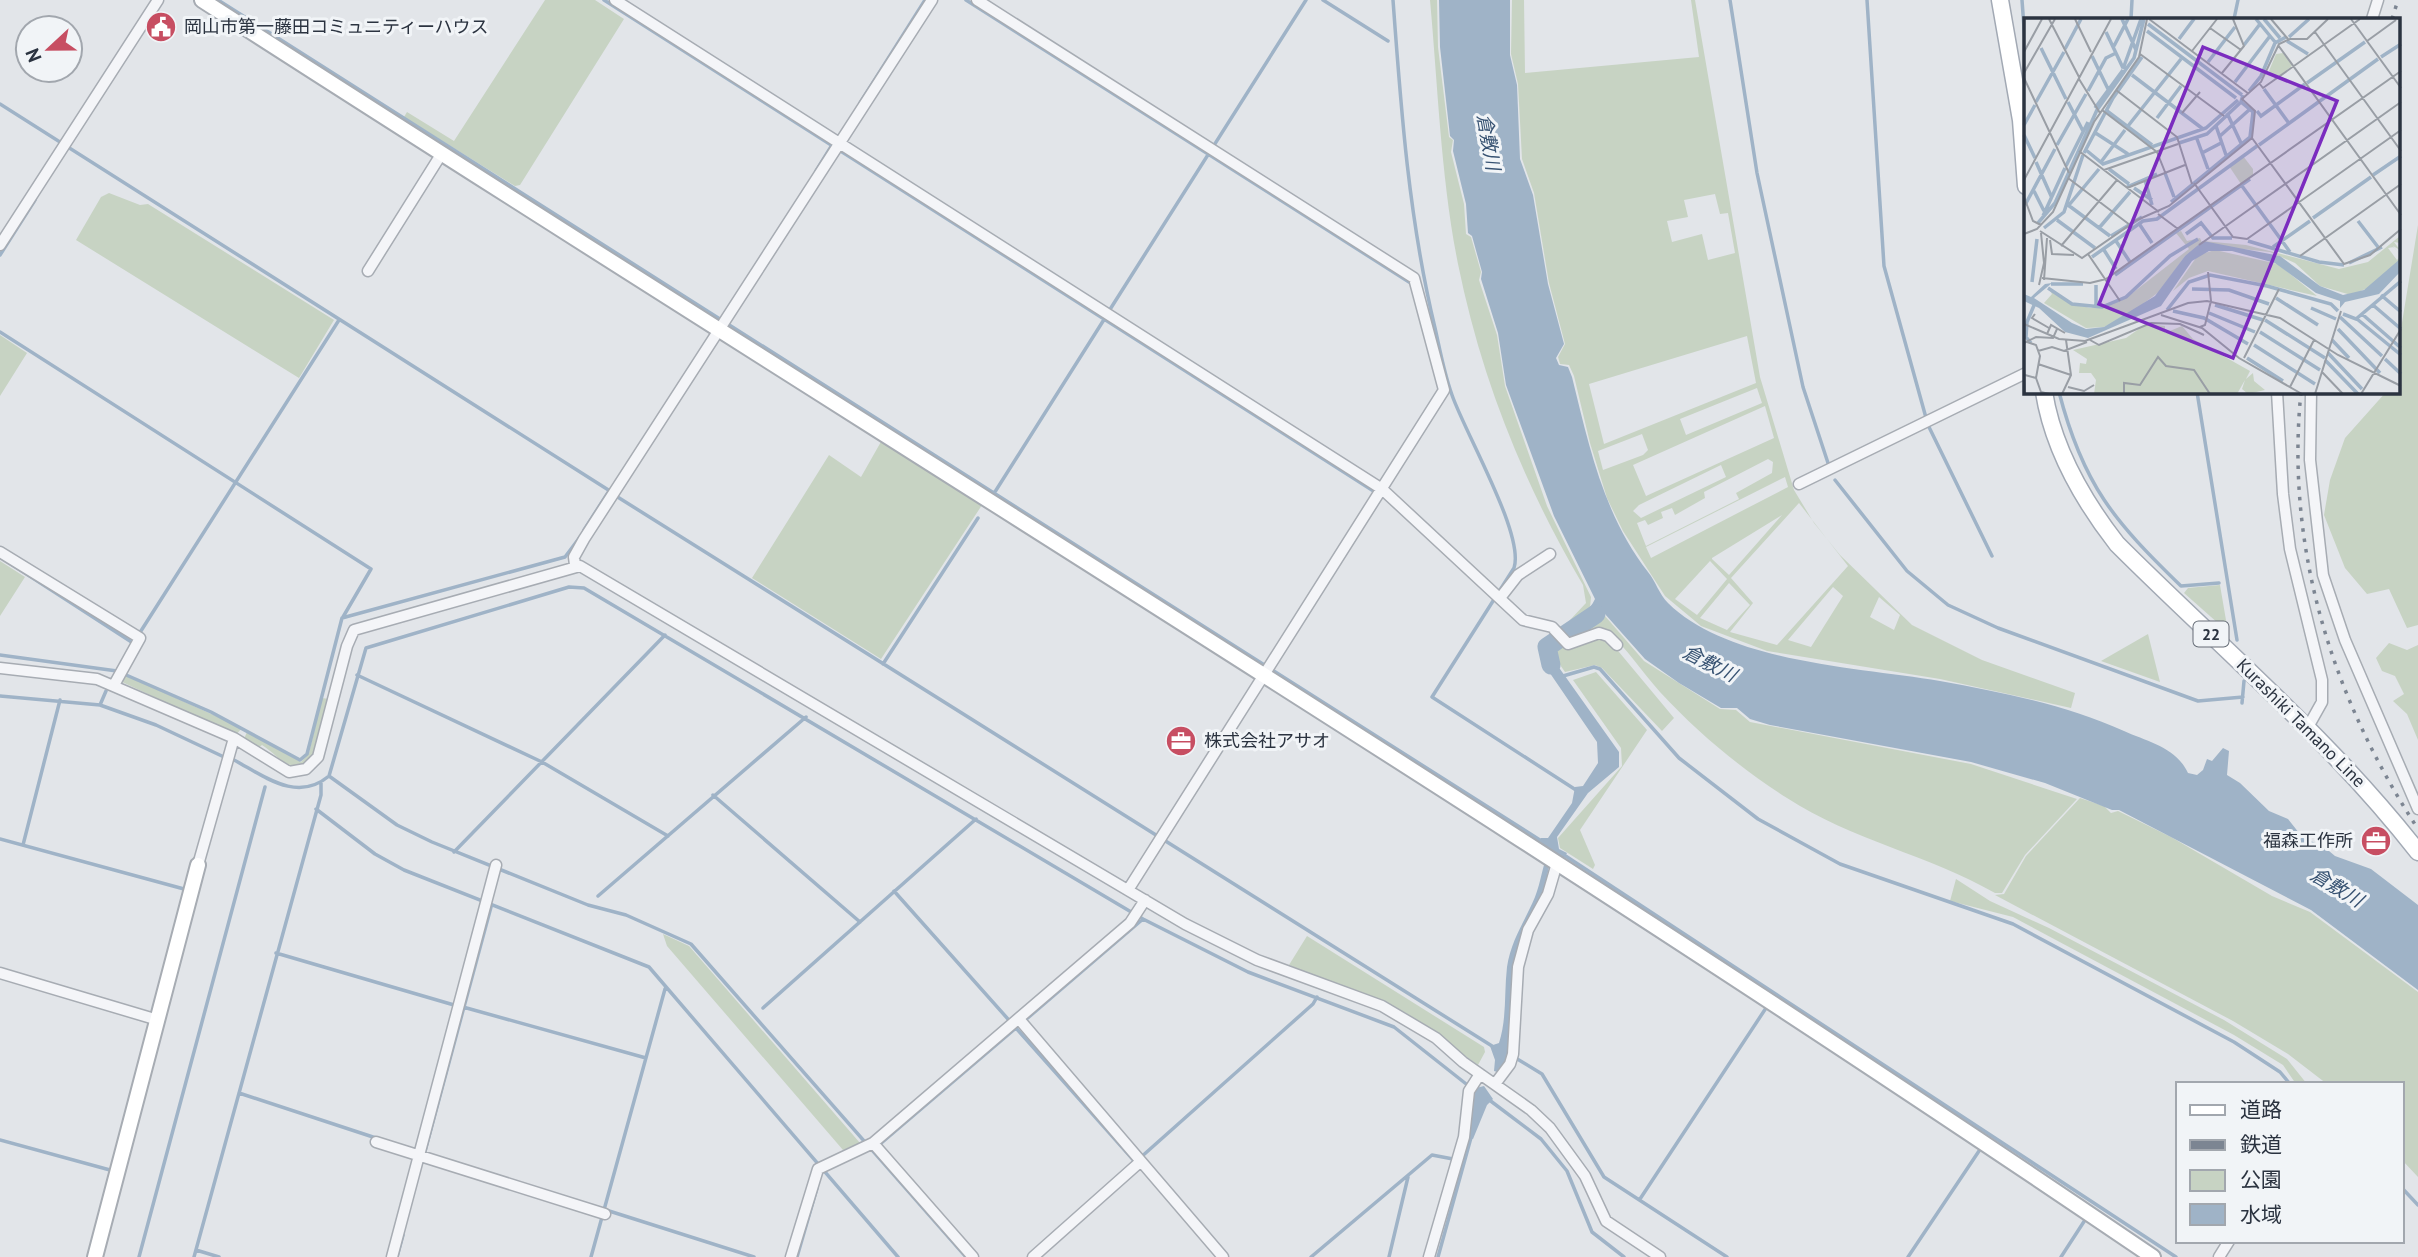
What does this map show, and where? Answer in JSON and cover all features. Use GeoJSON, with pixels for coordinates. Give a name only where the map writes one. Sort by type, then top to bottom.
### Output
{"type":"FeatureCollection","features":[{"type":"Feature","properties":{"kind":"main road"},"geometry":{"type":"LineString","coordinates":[[2000,0],[2021,120],[2024,160]]}},
{"type":"Feature","properties":{"kind":"main road","name":"Kurashiki Tamano Line"},"geometry":{"type":"LineString","coordinates":[[2045,394],[2055,435],[2073,478],[2093,513],[2117,544],[2308,727],[2378,802],[2418,852]]}},
{"type":"Feature","properties":{"kind":"street"},"geometry":{"type":"LineString","coordinates":[[0,245],[158,0]]}},
{"type":"Feature","properties":{"kind":"street"},"geometry":{"type":"LineString","coordinates":[[202,0],[442,153],[724,326],[1267,672],[2154,1257]]}},
{"type":"Feature","properties":{"kind":"street"},"geometry":{"type":"LineString","coordinates":[[615,0],[838,147],[1382,489],[1522,620],[1552,627],[1572,644],[1599,633],[1608,636],[1617,645]]}},
{"type":"Feature","properties":{"kind":"street"},"geometry":{"type":"LineString","coordinates":[[575,565],[574,557],[584,539],[932,0]]}},
{"type":"Feature","properties":{"kind":"street"},"geometry":{"type":"LineString","coordinates":[[977,0],[1414,278],[1444,390],[1128,890]]}},
{"type":"Feature","properties":{"kind":"street"},"geometry":{"type":"LineString","coordinates":[[2372,18],[2378,0]]}},
{"type":"Feature","properties":{"kind":"street"},"geometry":{"type":"LineString","coordinates":[[368,271],[442,153]]}},
{"type":"Feature","properties":{"kind":"street"},"geometry":{"type":"LineString","coordinates":[[1799,484],[2024,374]]}},
{"type":"Feature","properties":{"kind":"street"},"geometry":{"type":"LineString","coordinates":[[2277,394],[2283,494],[2290,549],[2322,680],[2322,702],[2308,727]]}},
{"type":"Feature","properties":{"kind":"street"},"geometry":{"type":"LineString","coordinates":[[2311,394],[2310,460],[2323,575],[2345,640],[2418,809]]}},
{"type":"Feature","properties":{"kind":"street"},"geometry":{"type":"LineString","coordinates":[[0,552],[139,638],[114,685]]}},
{"type":"Feature","properties":{"kind":"street"},"geometry":{"type":"LineString","coordinates":[[1497,596],[1518,575],[1550,555]]}},
{"type":"Feature","properties":{"kind":"street"},"geometry":{"type":"LineString","coordinates":[[0,668],[64,674],[114,685],[234,738],[285,770],[306,769],[318,757],[346,646],[354,630],[575,565],[586,568],[1145,900],[1257,960],[1399,1013],[1531,1110],[1567,1148],[1585,1175],[1606,1221],[1660,1257]]}},
{"type":"Feature","properties":{"kind":"street"},"geometry":{"type":"LineString","coordinates":[[95,1257],[198,864],[234,738]]}},
{"type":"Feature","properties":{"kind":"street"},"geometry":{"type":"LineString","coordinates":[[1495,1084],[1513,1056],[1518,967],[1528,930],[1548,894],[1552,860]]}},
{"type":"Feature","properties":{"kind":"street"},"geometry":{"type":"LineString","coordinates":[[392,1257],[496,868]]}},
{"type":"Feature","properties":{"kind":"street"},"geometry":{"type":"LineString","coordinates":[[791,1257],[820,1167],[872,1145],[1018,1022],[1137,915],[1145,900]]}},
{"type":"Feature","properties":{"kind":"street"},"geometry":{"type":"LineString","coordinates":[[0,973],[158,1020]]}},
{"type":"Feature","properties":{"kind":"street"},"geometry":{"type":"LineString","coordinates":[[1018,1022],[1223,1257]]}},
{"type":"Feature","properties":{"kind":"street"},"geometry":{"type":"LineString","coordinates":[[1429,1257],[1464,1137],[1471,1088],[1480,1074]]}},
{"type":"Feature","properties":{"kind":"street"},"geometry":{"type":"LineString","coordinates":[[376,1142],[603,1214]]}},
{"type":"Feature","properties":{"kind":"street"},"geometry":{"type":"LineString","coordinates":[[872,1145],[973,1257]]}},
{"type":"Feature","properties":{"kind":"street"},"geometry":{"type":"LineString","coordinates":[[1033,1257],[1138,1162]]}},
{"type":"Feature","properties":{"kind":"green space"},"geometry":{"type":"Polygon","coordinates":[[[545,0],[595,0],[624,19],[520,185],[515,186],[404,117],[407,112],[454,141],[545,0]]]}},
{"type":"Feature","properties":{"kind":"green space"},"geometry":{"type":"Polygon","coordinates":[[[1430,0],[1437,0],[1438,47],[1449,137],[1453,140],[1451,152],[1464,204],[1466,234],[1471,237],[1481,272],[1479,280],[1497,335],[1505,386],[1547,506],[1591,597],[1590,608],[1572,622],[1570,620],[1586,603],[1583,585],[1542,509],[1507,430],[1479,348],[1458,264],[1441,133],[1430,0]]]}},
{"type":"Feature","properties":{"kind":"green space"},"geometry":{"type":"Polygon","coordinates":[[[1512,0],[1524,0],[1525,73],[1699,57],[1691,0],[1695,0],[1760,377],[1794,490],[1812,520],[1799,503],[1731,578],[1753,603],[1730,632],[1777,645],[1848,566],[1827,539],[1912,625],[1982,660],[2075,693],[2071,708],[1940,679],[1767,651],[1701,626],[1665,596],[1623,531],[1607,498],[1574,376],[1569,365],[1560,364],[1558,357],[1565,344],[1549,283],[1534,193],[1522,159],[1518,84],[1511,54],[1512,0]],[[1715,194],[1684,200],[1688,217],[1667,221],[1672,242],[1702,234],[1708,260],[1735,253],[1728,213],[1720,214],[1715,194]],[[1747,336],[1589,384],[1604,444],[1756,383],[1747,336]],[[1757,388],[1680,419],[1686,435],[1762,403],[1757,388]],[[1765,406],[1633,465],[1646,496],[1774,438],[1765,406]],[[1642,434],[1598,451],[1603,470],[1643,455],[1648,450],[1642,434]],[[1768,459],[1704,492],[1705,498],[1675,515],[1672,508],[1661,512],[1663,518],[1648,525],[1645,520],[1637,523],[1646,546],[1739,499],[1736,493],[1772,473],[1773,462],[1768,459]],[[1721,465],[1639,505],[1633,511],[1641,518],[1726,477],[1721,465]],[[1785,477],[1646,547],[1651,558],[1788,487],[1785,477]],[[1782,515],[1712,558],[1729,575],[1782,515]],[[1710,561],[1675,599],[1697,615],[1727,579],[1710,561]],[[1729,583],[1700,618],[1727,630],[1750,605],[1729,583]],[[1833,587],[1788,640],[1811,647],[1843,596],[1833,587]],[[1879,597],[1870,617],[1894,630],[1900,615],[1879,597]]]}},
{"type":"Feature","properties":{"kind":"green space"},"geometry":{"type":"Polygon","coordinates":[[[109,193],[140,205],[148,204],[334,320],[299,378],[76,240],[101,197],[109,193]]]}},
{"type":"Feature","properties":{"kind":"green space"},"geometry":{"type":"Polygon","coordinates":[[[2418,225],[2418,625],[2407,628],[2389,589],[2367,594],[2345,568],[2324,515],[2330,480],[2345,438],[2384,394],[2400,394],[2400,335],[2418,225]]]}},
{"type":"Feature","properties":{"kind":"green space"},"geometry":{"type":"Polygon","coordinates":[[[0,335],[27,353],[0,396],[0,335]]]}},
{"type":"Feature","properties":{"kind":"green space"},"geometry":{"type":"Polygon","coordinates":[[[882,440],[982,505],[881,659],[752,578],[829,455],[861,477],[882,440]]]}},
{"type":"Feature","properties":{"kind":"green space"},"geometry":{"type":"Polygon","coordinates":[[[0,561],[25,577],[0,616],[0,561]]]}},
{"type":"Feature","properties":{"kind":"green space"},"geometry":{"type":"Polygon","coordinates":[[[2220,585],[2228,632],[2184,593],[2188,588],[2220,585]]]}},
{"type":"Feature","properties":{"kind":"green space"},"geometry":{"type":"Polygon","coordinates":[[[1605,616],[1644,661],[1720,709],[1736,710],[1750,722],[1971,764],[2077,799],[2025,855],[2002,893],[1995,893],[1944,868],[1812,813],[1753,775],[1704,736],[1674,707],[1607,631],[1599,628],[1582,635],[1576,634],[1605,616]]]}},
{"type":"Feature","properties":{"kind":"green space"},"geometry":{"type":"Polygon","coordinates":[[[2148,634],[2160,682],[2101,661],[2148,634]]]}},
{"type":"Feature","properties":{"kind":"green space"},"geometry":{"type":"Polygon","coordinates":[[[1599,636],[1614,646],[1674,718],[1662,731],[1602,668],[1595,665],[1565,672],[1556,659],[1555,646],[1561,641],[1599,636]]]}},
{"type":"Feature","properties":{"kind":"green space"},"geometry":{"type":"Polygon","coordinates":[[[2389,643],[2407,650],[2418,645],[2418,740],[2407,714],[2393,701],[2404,694],[2395,676],[2382,671],[2376,658],[2389,643]]]}},
{"type":"Feature","properties":{"kind":"green space"},"geometry":{"type":"Polygon","coordinates":[[[1596,672],[1647,730],[1580,830],[1595,865],[1593,869],[1560,848],[1558,838],[1622,766],[1621,748],[1573,680],[1596,672]]]}},
{"type":"Feature","properties":{"kind":"green space"},"geometry":{"type":"Polygon","coordinates":[[[123,674],[241,729],[236,735],[120,681],[123,674]]]}},
{"type":"Feature","properties":{"kind":"green space"},"geometry":{"type":"Polygon","coordinates":[[[322,698],[329,699],[317,748],[306,766],[287,764],[262,745],[258,748],[244,739],[247,732],[301,762],[309,753],[322,698]]]}},
{"type":"Feature","properties":{"kind":"green space"},"geometry":{"type":"Polygon","coordinates":[[[2080,798],[2104,806],[2111,813],[2118,811],[2171,837],[2272,896],[2310,912],[2418,992],[2418,1177],[2404,1162],[2404,1082],[2324,1082],[2288,1054],[2233,1021],[1995,895],[2004,894],[2026,856],[2080,798]]]}},
{"type":"Feature","properties":{"kind":"green space"},"geometry":{"type":"Polygon","coordinates":[[[1956,879],[1990,901],[2049,928],[2224,1020],[2287,1059],[2305,1082],[2295,1082],[2283,1065],[2234,1035],[2013,917],[1950,901],[1956,879]]]}},
{"type":"Feature","properties":{"kind":"green space"},"geometry":{"type":"Polygon","coordinates":[[[663,934],[689,946],[860,1143],[843,1150],[667,946],[663,934]]]}},
{"type":"Feature","properties":{"kind":"green space"},"geometry":{"type":"Polygon","coordinates":[[[1307,936],[1484,1047],[1485,1052],[1478,1065],[1406,1013],[1289,965],[1307,936]]]}},
{"type":"Feature","properties":{"kind":"water","name":"倉敷川"},"geometry":{"type":"Polygon","coordinates":[[[1439,0],[1510,0],[1510,55],[1517,85],[1520,159],[1533,195],[1548,284],[1564,344],[1556,358],[1559,365],[1568,367],[1572,377],[1592,454],[1609,504],[1633,550],[1668,603],[1694,623],[1725,639],[1759,650],[1834,666],[1986,690],[2079,714],[2160,746],[2176,757],[2188,773],[2197,775],[2203,770],[2207,759],[2212,761],[2223,748],[2229,751],[2227,775],[2240,783],[2269,811],[2288,819],[2303,838],[2323,846],[2335,856],[2371,869],[2418,905],[2418,990],[2311,910],[2119,810],[2112,810],[2045,783],[1971,762],[1750,719],[1737,708],[1721,708],[1645,659],[1605,614],[1582,629],[1577,629],[1573,624],[1595,599],[1554,516],[1506,385],[1498,333],[1481,279],[1482,272],[1472,236],[1468,233],[1466,204],[1453,151],[1454,140],[1450,136],[1440,47],[1439,0]]]}},
{"type":"Feature","properties":{"kind":"water"},"geometry":{"type":"Polygon","coordinates":[[[1549,639],[1553,643],[1552,654],[1555,662],[1619,752],[1619,767],[1588,793],[1557,837],[1559,849],[1567,853],[1564,858],[1557,855],[1549,867],[1543,896],[1514,967],[1509,1056],[1497,1072],[1494,1071],[1495,1060],[1490,1046],[1499,1043],[1502,1034],[1509,957],[1535,897],[1549,850],[1538,842],[1541,838],[1548,838],[1572,803],[1575,787],[1583,786],[1598,763],[1597,742],[1541,660],[1542,646],[1549,639]]]}},
{"type":"Feature","properties":{"kind":"water"},"geometry":{"type":"Polygon","coordinates":[[[1484,1086],[1493,1099],[1487,1105],[1473,1139],[1469,1138],[1473,1094],[1476,1088],[1484,1086]]]}},
{"type":"Feature","properties":{"kind":"waterway"},"geometry":{"type":"LineString","coordinates":[[218,0],[1543,842]]}},
{"type":"Feature","properties":{"kind":"waterway"},"geometry":{"type":"LineString","coordinates":[[604,0],[1375,492]]}},
{"type":"Feature","properties":{"kind":"waterway"},"geometry":{"type":"LineString","coordinates":[[860,103],[925,0]]}},
{"type":"Feature","properties":{"kind":"waterway"},"geometry":{"type":"LineString","coordinates":[[966,0],[1409,282]]}},
{"type":"Feature","properties":{"kind":"waterway"},"geometry":{"type":"LineString","coordinates":[[1109,311],[1306,0]]}},
{"type":"Feature","properties":{"kind":"waterway"},"geometry":{"type":"LineString","coordinates":[[1323,0],[1388,41]]}},
{"type":"Feature","properties":{"kind":"waterway"},"geometry":{"type":"LineString","coordinates":[[1393,0],[1412,206],[1440,353],[1452,395],[1503,509],[1515,553],[1514,568],[1432,697],[1576,790]]}},
{"type":"Feature","properties":{"kind":"waterway"},"geometry":{"type":"LineString","coordinates":[[1730,0],[1757,173],[1803,387],[1829,466]]}},
{"type":"Feature","properties":{"kind":"waterway"},"geometry":{"type":"LineString","coordinates":[[1867,0],[1884,266],[1928,425],[1992,556]]}},
{"type":"Feature","properties":{"kind":"waterway"},"geometry":{"type":"LineString","coordinates":[[2022,0],[2024,28]]}},
{"type":"Feature","properties":{"kind":"waterway"},"geometry":{"type":"LineString","coordinates":[[2131,18],[2132,0]]}},
{"type":"Feature","properties":{"kind":"waterway"},"geometry":{"type":"LineString","coordinates":[[2234,18],[2238,0]]}},
{"type":"Feature","properties":{"kind":"waterway"},"geometry":{"type":"LineString","coordinates":[[0,104],[610,491]]}},
{"type":"Feature","properties":{"kind":"waterway"},"geometry":{"type":"LineString","coordinates":[[816,171],[832,145]]}},
{"type":"Feature","properties":{"kind":"waterway"},"geometry":{"type":"LineString","coordinates":[[0,255],[35,200]]}},
{"type":"Feature","properties":{"kind":"waterway"},"geometry":{"type":"LineString","coordinates":[[993,495],[1105,318]]}},
{"type":"Feature","properties":{"kind":"waterway"},"geometry":{"type":"LineString","coordinates":[[139,634],[339,320]]}},
{"type":"Feature","properties":{"kind":"waterway"},"geometry":{"type":"LineString","coordinates":[[0,332],[371,569],[343,617]]}},
{"type":"Feature","properties":{"kind":"waterway"},"geometry":{"type":"LineString","coordinates":[[2060,394],[2068,424],[2090,477],[2119,521],[2181,586],[2219,583]]}},
{"type":"Feature","properties":{"kind":"waterway"},"geometry":{"type":"LineString","coordinates":[[2197,394],[2237,640]]}},
{"type":"Feature","properties":{"kind":"waterway"},"geometry":{"type":"LineString","coordinates":[[1835,480],[1907,571],[1948,605],[1998,628],[2198,701],[2243,697]]}},
{"type":"Feature","properties":{"kind":"waterway"},"geometry":{"type":"LineString","coordinates":[[584,530],[609,491]]}},
{"type":"Feature","properties":{"kind":"waterway"},"geometry":{"type":"LineString","coordinates":[[616,496],[1492,1046]]}},
{"type":"Feature","properties":{"kind":"waterway"},"geometry":{"type":"LineString","coordinates":[[883,664],[978,518]]}},
{"type":"Feature","properties":{"kind":"waterway"},"geometry":{"type":"LineString","coordinates":[[0,655],[117,671],[211,712],[300,760],[307,754],[342,618],[565,557],[580,537]]}},
{"type":"Feature","properties":{"kind":"waterway"},"geometry":{"type":"LineString","coordinates":[[8,562],[133,643]]}},
{"type":"Feature","properties":{"kind":"waterway"},"geometry":{"type":"LineString","coordinates":[[234,760],[281,784],[293,787],[317,784],[329,776],[366,648],[569,587],[584,588],[1143,919],[1248,972],[1394,1027],[1470,1087]]}},
{"type":"Feature","properties":{"kind":"waterway"},"geometry":{"type":"LineString","coordinates":[[1551,665],[1547,647],[1596,614]]}},
{"type":"Feature","properties":{"kind":"waterway"},"geometry":{"type":"LineString","coordinates":[[454,852],[665,635]]}},
{"type":"Feature","properties":{"kind":"waterway"},"geometry":{"type":"LineString","coordinates":[[1563,676],[1594,667],[1600,669],[1679,758],[1758,819],[1840,864],[2013,924],[2234,1042],[2280,1072],[2288,1082]]}},
{"type":"Feature","properties":{"kind":"waterway"},"geometry":{"type":"LineString","coordinates":[[357,675],[542,762],[668,836]]}},
{"type":"Feature","properties":{"kind":"waterway"},"geometry":{"type":"LineString","coordinates":[[2242,703],[2244,681]]}},
{"type":"Feature","properties":{"kind":"waterway"},"geometry":{"type":"LineString","coordinates":[[100,705],[106,691]]}},
{"type":"Feature","properties":{"kind":"waterway"},"geometry":{"type":"LineString","coordinates":[[0,696],[100,705],[156,725],[224,757]]}},
{"type":"Feature","properties":{"kind":"waterway"},"geometry":{"type":"LineString","coordinates":[[23,845],[60,700]]}},
{"type":"Feature","properties":{"kind":"waterway"},"geometry":{"type":"LineString","coordinates":[[598,896],[806,717]]}},
{"type":"Feature","properties":{"kind":"waterway"},"geometry":{"type":"LineString","coordinates":[[329,776],[397,825],[432,842],[588,905],[626,915],[691,944],[966,1257]]}},
{"type":"Feature","properties":{"kind":"waterway"},"geometry":{"type":"LineString","coordinates":[[194,1257],[321,795],[321,783]]}},
{"type":"Feature","properties":{"kind":"waterway"},"geometry":{"type":"LineString","coordinates":[[139,1257],[265,787]]}},
{"type":"Feature","properties":{"kind":"waterway"},"geometry":{"type":"LineString","coordinates":[[713,795],[860,922]]}},
{"type":"Feature","properties":{"kind":"waterway"},"geometry":{"type":"LineString","coordinates":[[316,809],[375,854],[404,870],[649,967],[898,1257]]}},
{"type":"Feature","properties":{"kind":"waterway"},"geometry":{"type":"LineString","coordinates":[[763,1008],[976,819]]}},
{"type":"Feature","properties":{"kind":"waterway"},"geometry":{"type":"LineString","coordinates":[[0,839],[184,889]]}},
{"type":"Feature","properties":{"kind":"waterway"},"geometry":{"type":"LineString","coordinates":[[1561,853],[2176,1257]]}},
{"type":"Feature","properties":{"kind":"waterway"},"geometry":{"type":"LineString","coordinates":[[894,891],[1137,1164]]}},
{"type":"Feature","properties":{"kind":"waterway"},"geometry":{"type":"LineString","coordinates":[[424,1155],[491,907]]}},
{"type":"Feature","properties":{"kind":"waterway"},"geometry":{"type":"LineString","coordinates":[[1023,1022],[1143,919]]}},
{"type":"Feature","properties":{"kind":"waterway"},"geometry":{"type":"LineString","coordinates":[[276,953],[454,1005]]}},
{"type":"Feature","properties":{"kind":"waterway"},"geometry":{"type":"LineString","coordinates":[[591,1257],[665,989]]}},
{"type":"Feature","properties":{"kind":"waterway"},"geometry":{"type":"LineString","coordinates":[[1140,1158],[1313,1004],[1317,997]]}},
{"type":"Feature","properties":{"kind":"waterway"},"geometry":{"type":"LineString","coordinates":[[463,1007],[646,1058]]}},
{"type":"Feature","properties":{"kind":"waterway"},"geometry":{"type":"LineString","coordinates":[[1640,1199],[1766,1008]]}},
{"type":"Feature","properties":{"kind":"waterway"},"geometry":{"type":"LineString","coordinates":[[879,1145],[1017,1027]]}},
{"type":"Feature","properties":{"kind":"waterway"},"geometry":{"type":"LineString","coordinates":[[1514,1057],[1542,1074],[1604,1177],[1727,1257]]}},
{"type":"Feature","properties":{"kind":"waterway"},"geometry":{"type":"LineString","coordinates":[[239,1093],[376,1138]]}},
{"type":"Feature","properties":{"kind":"waterway"},"geometry":{"type":"LineString","coordinates":[[1488,1099],[1541,1139],[1567,1171],[1592,1232],[1624,1257]]}},
{"type":"Feature","properties":{"kind":"waterway"},"geometry":{"type":"LineString","coordinates":[[1438,1257],[1472,1134]]}},
{"type":"Feature","properties":{"kind":"waterway"},"geometry":{"type":"LineString","coordinates":[[0,1140],[110,1170]]}},
{"type":"Feature","properties":{"kind":"waterway"},"geometry":{"type":"LineString","coordinates":[[1908,1257],[1979,1151]]}},
{"type":"Feature","properties":{"kind":"waterway"},"geometry":{"type":"LineString","coordinates":[[1311,1257],[1432,1155],[1453,1159]]}},
{"type":"Feature","properties":{"kind":"waterway"},"geometry":{"type":"LineString","coordinates":[[1389,1257],[1408,1177]]}},
{"type":"Feature","properties":{"kind":"waterway"},"geometry":{"type":"LineString","coordinates":[[797,1257],[817,1188]]}},
{"type":"Feature","properties":{"kind":"waterway"},"geometry":{"type":"LineString","coordinates":[[2404,1190],[2418,1205]]}},
{"type":"Feature","properties":{"kind":"waterway"},"geometry":{"type":"LineString","coordinates":[[606,1210],[754,1257]]}},
{"type":"Feature","properties":{"kind":"waterway"},"geometry":{"type":"LineString","coordinates":[[2061,1257],[2085,1220]]}},
{"type":"Feature","properties":{"kind":"waterway"},"geometry":{"type":"LineString","coordinates":[[397,1257],[403,1235]]}},
{"type":"Feature","properties":{"kind":"waterway"},"geometry":{"type":"LineString","coordinates":[[196,1250],[219,1257]]}},
{"type":"Feature","properties":{"kind":"railway"},"geometry":{"type":"LineString","coordinates":[[2392,18],[2398,0]]}},
{"type":"Feature","properties":{"kind":"railway"},"geometry":{"type":"LineString","coordinates":[[2301,394],[2298,451],[2301,508],[2309,565],[2322,621],[2339,675],[2362,728],[2418,829]]}},
{"type":"Feature","properties":{"kind":"place","name":"岡山市第一藤田コミュニティーハウス"},"geometry":{"type":"Point","coordinates":[161,27]}},
{"type":"Feature","properties":{"kind":"place","name":"株式会社アサオ"},"geometry":{"type":"Point","coordinates":[1181,741]}},
{"type":"Feature","properties":{"kind":"place","name":"福森工作所"},"geometry":{"type":"Point","coordinates":[2376,841]}}]}
